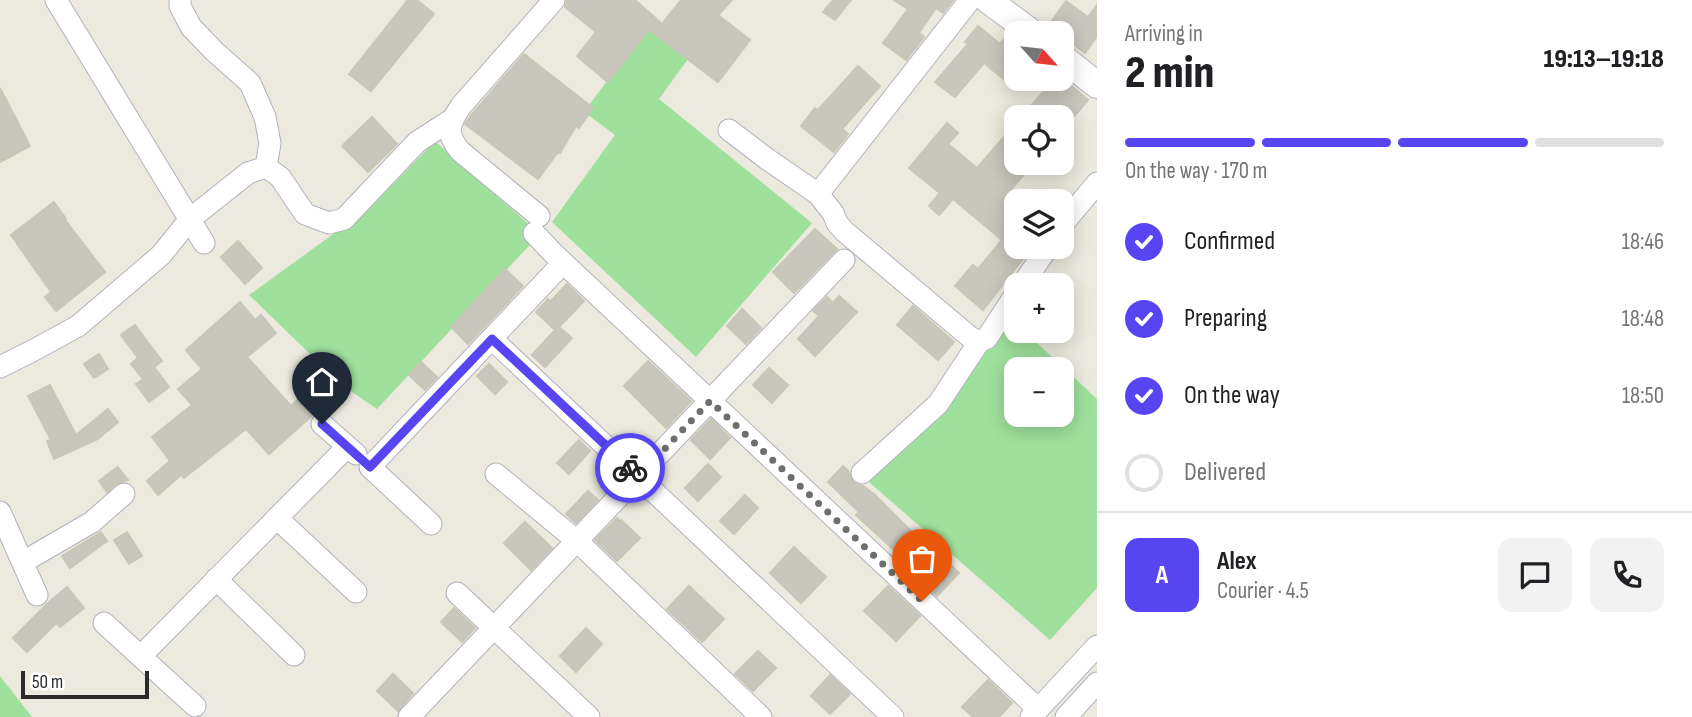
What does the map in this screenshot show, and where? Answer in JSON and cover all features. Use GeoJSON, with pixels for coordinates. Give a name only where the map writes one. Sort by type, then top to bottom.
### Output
{"type":"FeatureCollection","features":[{"type":"Feature","properties":{"kind":"street"},"geometry":{"type":"LineString","coordinates":[[57,0],[204,243]]}},
{"type":"Feature","properties":{"kind":"street"},"geometry":{"type":"LineString","coordinates":[[180,0],[180,6],[191,27],[250,83],[265,117],[270,142],[266,167]]}},
{"type":"Feature","properties":{"kind":"street"},"geometry":{"type":"LineString","coordinates":[[266,167],[280,177],[305,214],[329,223],[344,219],[417,142],[451,120],[554,0]]}},
{"type":"Feature","properties":{"kind":"street"},"geometry":{"type":"LineString","coordinates":[[818,194],[970,0]]}},
{"type":"Feature","properties":{"kind":"street"},"geometry":{"type":"LineString","coordinates":[[988,0],[1016,21]]}},
{"type":"Feature","properties":{"kind":"street"},"geometry":{"type":"LineString","coordinates":[[1074,67],[1097,85]]}},
{"type":"Feature","properties":{"kind":"street"},"geometry":{"type":"LineString","coordinates":[[451,120],[453,143],[536,225],[563,263],[1034,713],[1097,646]]}},
{"type":"Feature","properties":{"kind":"street"},"geometry":{"type":"LineString","coordinates":[[729,130],[818,194],[844,232],[979,342]]}},
{"type":"Feature","properties":{"kind":"street"},"geometry":{"type":"LineString","coordinates":[[0,367],[78,326],[161,255],[190,219],[248,173],[266,167]]}},
{"type":"Feature","properties":{"kind":"street"},"geometry":{"type":"LineString","coordinates":[[1074,211],[1097,183]]}},
{"type":"Feature","properties":{"kind":"street"},"geometry":{"type":"LineString","coordinates":[[417,714],[494,629],[844,260]]}},
{"type":"Feature","properties":{"kind":"street"},"geometry":{"type":"LineString","coordinates":[[370,467],[563,263]]}},
{"type":"Feature","properties":{"kind":"street"},"geometry":{"type":"LineString","coordinates":[[862,473],[938,404],[979,342],[987,338],[1004,312]]}},
{"type":"Feature","properties":{"kind":"street"},"geometry":{"type":"LineString","coordinates":[[492,339],[893,717]]}},
{"type":"Feature","properties":{"kind":"street"},"geometry":{"type":"LineString","coordinates":[[322,424],[431,524]]}},
{"type":"Feature","properties":{"kind":"street"},"geometry":{"type":"LineString","coordinates":[[141,656],[347,447]]}},
{"type":"Feature","properties":{"kind":"street"},"geometry":{"type":"LineString","coordinates":[[496,474],[577,541],[761,717]]}},
{"type":"Feature","properties":{"kind":"street"},"geometry":{"type":"LineString","coordinates":[[23,562],[92,522],[124,494]]}},
{"type":"Feature","properties":{"kind":"street"},"geometry":{"type":"LineString","coordinates":[[0,512],[37,595]]}},
{"type":"Feature","properties":{"kind":"street"},"geometry":{"type":"LineString","coordinates":[[276,518],[356,592]]}},
{"type":"Feature","properties":{"kind":"street"},"geometry":{"type":"LineString","coordinates":[[216,579],[294,655]]}},
{"type":"Feature","properties":{"kind":"street"},"geometry":{"type":"LineString","coordinates":[[457,593],[589,717]]}},
{"type":"Feature","properties":{"kind":"street"},"geometry":{"type":"LineString","coordinates":[[104,622],[195,706]]}},
{"type":"Feature","properties":{"kind":"street"},"geometry":{"type":"LineString","coordinates":[[1066,717],[1097,683]]}},
{"type":"Feature","properties":{"kind":"green space"},"geometry":{"type":"Polygon","coordinates":[[[650,23],[691,55],[659,99],[812,223],[696,357],[552,222],[615,135],[584,112],[650,23]]]}},
{"type":"Feature","properties":{"kind":"green space"},"geometry":{"type":"Polygon","coordinates":[[[435,141],[540,234],[377,409],[343,386],[249,295],[372,206],[435,141]]]}},
{"type":"Feature","properties":{"kind":"green space"},"geometry":{"type":"Polygon","coordinates":[[[1004,327],[1004,343],[1037,343],[1052,357],[1004,357],[1004,427],[1074,427],[1074,378],[1097,399],[1097,588],[1050,640],[869,482],[943,410],[1004,327]]]}},
{"type":"Feature","properties":{"kind":"green space"},"geometry":{"type":"Polygon","coordinates":[[[0,676],[32,717],[0,717],[0,676]]]}},
{"type":"Feature","properties":{"kind":"building"},"geometry":{"type":"Polygon","coordinates":[[[408,0],[417,0],[434,14],[371,91],[349,74],[408,0]]]}},
{"type":"Feature","properties":{"kind":"building"},"geometry":{"type":"Polygon","coordinates":[[[567,0],[635,0],[662,24],[681,0],[732,0],[718,15],[750,40],[718,82],[649,30],[608,82],[577,56],[596,32],[565,7],[567,0]]]}},
{"type":"Feature","properties":{"kind":"building"},"geometry":{"type":"Polygon","coordinates":[[[833,0],[851,0],[835,20],[823,12],[833,0]]]}},
{"type":"Feature","properties":{"kind":"building"},"geometry":{"type":"Polygon","coordinates":[[[894,0],[953,0],[943,13],[936,8],[919,33],[924,37],[906,60],[883,43],[908,9],[894,0]]]}},
{"type":"Feature","properties":{"kind":"building"},"geometry":{"type":"Polygon","coordinates":[[[1066,1],[1088,17],[1097,5],[1097,36],[1085,53],[1074,45],[1074,21],[1052,21],[1066,1]]]}},
{"type":"Feature","properties":{"kind":"building"},"geometry":{"type":"Polygon","coordinates":[[[978,26],[1000,44],[1004,39],[1004,79],[984,63],[955,97],[935,82],[968,44],[965,42],[978,26]]]}},
{"type":"Feature","properties":{"kind":"building"},"geometry":{"type":"Polygon","coordinates":[[[524,54],[593,108],[579,128],[576,126],[560,153],[558,152],[538,179],[465,124],[524,54]]]}},
{"type":"Feature","properties":{"kind":"building"},"geometry":{"type":"Polygon","coordinates":[[[858,66],[880,86],[842,129],[848,134],[834,152],[801,126],[815,108],[818,110],[858,66]]]}},
{"type":"Feature","properties":{"kind":"building"},"geometry":{"type":"Polygon","coordinates":[[[0,88],[30,146],[0,162],[0,88]]]}},
{"type":"Feature","properties":{"kind":"building"},"geometry":{"type":"Polygon","coordinates":[[[1074,88],[1088,100],[1074,116],[1074,105],[1032,105],[1044,91],[1074,91],[1074,88]]]}},
{"type":"Feature","properties":{"kind":"building"},"geometry":{"type":"Polygon","coordinates":[[[372,117],[397,144],[368,172],[342,146],[372,117]]]}},
{"type":"Feature","properties":{"kind":"building"},"geometry":{"type":"Polygon","coordinates":[[[947,123],[958,133],[948,144],[977,168],[1004,137],[1004,175],[1024,175],[1011,189],[1004,189],[1004,259],[1023,259],[1012,273],[1004,273],[1004,283],[983,310],[955,286],[973,265],[978,269],[1002,240],[953,199],[939,215],[929,206],[940,193],[909,168],[947,123]]]}},
{"type":"Feature","properties":{"kind":"building"},"geometry":{"type":"Polygon","coordinates":[[[54,202],[105,272],[56,311],[45,297],[51,292],[11,235],[54,202]]]}},
{"type":"Feature","properties":{"kind":"building"},"geometry":{"type":"Polygon","coordinates":[[[815,229],[837,249],[794,293],[773,272],[815,229]]]}},
{"type":"Feature","properties":{"kind":"building"},"geometry":{"type":"Polygon","coordinates":[[[238,241],[262,268],[245,284],[221,257],[238,241]]]}},
{"type":"Feature","properties":{"kind":"building"},"geometry":{"type":"Polygon","coordinates":[[[505,269],[523,286],[468,344],[451,327],[505,269]]]}},
{"type":"Feature","properties":{"kind":"building"},"geometry":{"type":"Polygon","coordinates":[[[567,284],[584,301],[559,327],[572,338],[545,367],[532,355],[555,330],[536,312],[567,284]]]}},
{"type":"Feature","properties":{"kind":"building"},"geometry":{"type":"Polygon","coordinates":[[[839,296],[857,312],[815,356],[798,339],[819,316],[813,311],[827,297],[833,303],[839,296]]]}},
{"type":"Feature","properties":{"kind":"building"},"geometry":{"type":"Polygon","coordinates":[[[240,302],[255,320],[261,315],[276,333],[247,357],[291,406],[310,388],[325,404],[269,454],[246,429],[184,478],[181,475],[158,495],[147,481],[170,461],[152,437],[192,405],[178,389],[202,369],[186,350],[240,302]]]}},
{"type":"Feature","properties":{"kind":"building"},"geometry":{"type":"Polygon","coordinates":[[[913,306],[954,342],[938,360],[897,325],[913,306]]]}},
{"type":"Feature","properties":{"kind":"building"},"geometry":{"type":"Polygon","coordinates":[[[742,309],[761,328],[746,344],[727,326],[742,309]]]}},
{"type":"Feature","properties":{"kind":"building"},"geometry":{"type":"Polygon","coordinates":[[[135,325],[162,361],[154,367],[169,387],[149,402],[136,384],[143,379],[131,364],[138,358],[121,335],[135,325]]]}},
{"type":"Feature","properties":{"kind":"building"},"geometry":{"type":"Polygon","coordinates":[[[99,354],[108,369],[94,378],[84,364],[99,354]]]}},
{"type":"Feature","properties":{"kind":"building"},"geometry":{"type":"Polygon","coordinates":[[[648,361],[691,401],[666,428],[624,386],[648,361]]]}},
{"type":"Feature","properties":{"kind":"building"},"geometry":{"type":"Polygon","coordinates":[[[421,362],[437,377],[425,390],[409,375],[421,362]]]}},
{"type":"Feature","properties":{"kind":"building"},"geometry":{"type":"Polygon","coordinates":[[[489,364],[507,382],[495,394],[477,376],[489,364]]]}},
{"type":"Feature","properties":{"kind":"building"},"geometry":{"type":"Polygon","coordinates":[[[769,368],[788,385],[772,403],[753,385],[769,368]]]}},
{"type":"Feature","properties":{"kind":"building"},"geometry":{"type":"Polygon","coordinates":[[[50,385],[76,435],[108,409],[118,422],[98,439],[54,459],[47,441],[51,440],[28,396],[50,385]]]}},
{"type":"Feature","properties":{"kind":"building"},"geometry":{"type":"Polygon","coordinates":[[[711,419],[730,438],[710,459],[691,440],[711,419]]]}},
{"type":"Feature","properties":{"kind":"building"},"geometry":{"type":"Polygon","coordinates":[[[579,440],[590,451],[569,474],[557,463],[579,440]]]}},
{"type":"Feature","properties":{"kind":"building"},"geometry":{"type":"Polygon","coordinates":[[[708,464],[721,477],[698,501],[685,488],[708,464]]]}},
{"type":"Feature","properties":{"kind":"building"},"geometry":{"type":"Polygon","coordinates":[[[843,466],[853,482],[875,495],[924,544],[926,541],[959,573],[937,596],[907,562],[856,515],[859,512],[828,482],[843,466]]]}},
{"type":"Feature","properties":{"kind":"building"},"geometry":{"type":"Polygon","coordinates":[[[118,467],[128,480],[116,484],[107,492],[99,481],[118,467]]]}},
{"type":"Feature","properties":{"kind":"building"},"geometry":{"type":"Polygon","coordinates":[[[588,491],[598,500],[576,523],[566,514],[588,491]]]}},
{"type":"Feature","properties":{"kind":"building"},"geometry":{"type":"Polygon","coordinates":[[[745,495],[758,508],[734,534],[720,521],[745,495]]]}},
{"type":"Feature","properties":{"kind":"building"},"geometry":{"type":"Polygon","coordinates":[[[617,518],[640,538],[617,561],[595,540],[617,518]]]}},
{"type":"Feature","properties":{"kind":"building"},"geometry":{"type":"Polygon","coordinates":[[[525,522],[552,548],[531,570],[504,543],[525,522]]]}},
{"type":"Feature","properties":{"kind":"building"},"geometry":{"type":"Polygon","coordinates":[[[101,532],[107,541],[70,568],[62,556],[101,532]]]}},
{"type":"Feature","properties":{"kind":"building"},"geometry":{"type":"Polygon","coordinates":[[[127,532],[142,556],[129,564],[114,540],[127,532]]]}},
{"type":"Feature","properties":{"kind":"building"},"geometry":{"type":"Polygon","coordinates":[[[794,547],[826,577],[801,603],[770,573],[794,547]]]}},
{"type":"Feature","properties":{"kind":"building"},"geometry":{"type":"Polygon","coordinates":[[[689,586],[724,619],[702,642],[667,609],[689,586]]]}},
{"type":"Feature","properties":{"kind":"building"},"geometry":{"type":"Polygon","coordinates":[[[888,586],[920,616],[896,641],[864,611],[888,586]]]}},
{"type":"Feature","properties":{"kind":"building"},"geometry":{"type":"Polygon","coordinates":[[[67,587],[84,608],[60,627],[56,623],[27,652],[13,638],[67,587]]]}},
{"type":"Feature","properties":{"kind":"building"},"geometry":{"type":"Polygon","coordinates":[[[454,608],[475,628],[462,642],[441,622],[454,608]]]}},
{"type":"Feature","properties":{"kind":"building"},"geometry":{"type":"Polygon","coordinates":[[[586,628],[602,644],[576,672],[560,656],[586,628]]]}},
{"type":"Feature","properties":{"kind":"building"},"geometry":{"type":"Polygon","coordinates":[[[758,651],[776,668],[753,691],[735,674],[758,651]]]}},
{"type":"Feature","properties":{"kind":"building"},"geometry":{"type":"Polygon","coordinates":[[[393,674],[413,693],[398,711],[377,691],[393,674]]]}},
{"type":"Feature","properties":{"kind":"building"},"geometry":{"type":"Polygon","coordinates":[[[830,675],[850,694],[830,714],[811,696],[830,675]]]}},
{"type":"Feature","properties":{"kind":"building"},"geometry":{"type":"Polygon","coordinates":[[[988,680],[1012,703],[999,717],[973,717],[962,707],[988,680]]]}},
{"type":"Feature","properties":{"kind":"way so far"},"geometry":{"type":"LineString","coordinates":[[630,468],[639,476],[710,401],[922,601]]}},
{"type":"Feature","properties":{"kind":"route"},"geometry":{"type":"LineString","coordinates":[[322,424],[370,467],[492,339],[630,468]]}}]}
